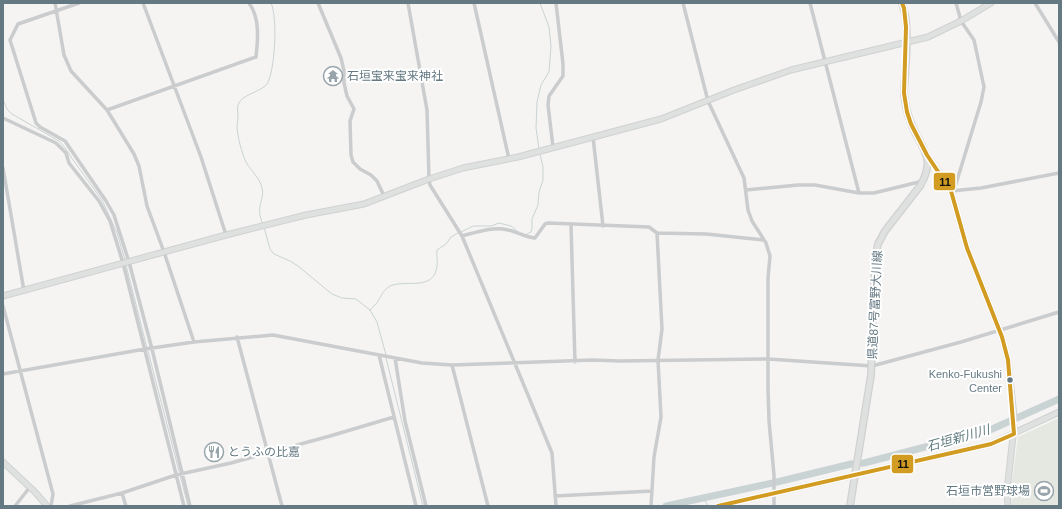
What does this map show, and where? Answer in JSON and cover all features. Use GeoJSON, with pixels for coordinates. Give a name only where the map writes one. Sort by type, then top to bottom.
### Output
{"type":"FeatureCollection","features":[{"type":"Feature","properties":{"kind":"main road"},"geometry":{"type":"LineString","coordinates":[[902,3],[906,27],[905,102],[911,124],[927,155]]}},
{"type":"Feature","properties":{"kind":"main road","name":"県道87号富野大川線"},"geometry":{"type":"LineString","coordinates":[[850,506],[872,366],[874,272],[878,244],[885,231],[923,181],[927,168],[927,155]]}},
{"type":"Feature","properties":{"kind":"street"},"geometry":{"type":"LineString","coordinates":[[55,3],[64,55],[71,71],[107,110],[134,154],[139,166],[146,206],[164,252],[194,342]]}},
{"type":"Feature","properties":{"kind":"street"},"geometry":{"type":"LineString","coordinates":[[79,3],[18,24],[10,40],[36,123],[40,127],[65,141],[114,215],[129,262],[152,349],[181,474],[190,506]]}},
{"type":"Feature","properties":{"kind":"street"},"geometry":{"type":"LineString","coordinates":[[143,3],[201,157],[226,235]]}},
{"type":"Feature","properties":{"kind":"street"},"geometry":{"type":"LineString","coordinates":[[107,110],[256,57],[258,29],[254,12],[249,3]]}},
{"type":"Feature","properties":{"kind":"street"},"geometry":{"type":"LineString","coordinates":[[318,3],[341,58],[347,96],[354,109],[350,121],[351,155],[353,162],[360,170],[371,175],[377,181],[384,196]]}},
{"type":"Feature","properties":{"kind":"street"},"geometry":{"type":"LineString","coordinates":[[408,3],[427,110],[430,185],[462,236],[552,453],[556,506]]}},
{"type":"Feature","properties":{"kind":"street"},"geometry":{"type":"LineString","coordinates":[[474,3],[509,159]]}},
{"type":"Feature","properties":{"kind":"street"},"geometry":{"type":"LineString","coordinates":[[553,147],[548,105],[549,96],[563,76],[556,3]]}},
{"type":"Feature","properties":{"kind":"street"},"geometry":{"type":"LineString","coordinates":[[683,3],[708,101],[744,178],[748,210],[752,221],[768,248],[770,256],[768,278],[768,359],[769,421],[774,475],[774,506]]}},
{"type":"Feature","properties":{"kind":"street"},"geometry":{"type":"LineString","coordinates":[[810,3],[859,193]]}},
{"type":"Feature","properties":{"kind":"street"},"geometry":{"type":"LineString","coordinates":[[951,192],[955,187],[981,102],[984,87],[974,40],[961,21],[956,3]]}},
{"type":"Feature","properties":{"kind":"street"},"geometry":{"type":"LineString","coordinates":[[3,296],[226,235],[306,215],[364,204],[429,179],[463,168],[509,159],[661,119],[774,76],[824,62],[928,37],[961,21],[990,3]]}},
{"type":"Feature","properties":{"kind":"street"},"geometry":{"type":"LineString","coordinates":[[1035,3],[1059,42]]}},
{"type":"Feature","properties":{"kind":"street"},"geometry":{"type":"LineString","coordinates":[[3,118],[56,143],[66,153],[69,163],[103,207],[114,234],[123,263],[184,506]]}},
{"type":"Feature","properties":{"kind":"street"},"geometry":{"type":"LineString","coordinates":[[593,137],[603,226]]}},
{"type":"Feature","properties":{"kind":"street"},"geometry":{"type":"LineString","coordinates":[[927,155],[951,192],[967,248],[999,330],[1008,360],[1014,416],[1014,434],[1007,491],[1008,506]]}},
{"type":"Feature","properties":{"kind":"street"},"geometry":{"type":"LineString","coordinates":[[3,168],[24,291]]}},
{"type":"Feature","properties":{"kind":"street"},"geometry":{"type":"LineString","coordinates":[[951,192],[981,188],[1059,173]]}},
{"type":"Feature","properties":{"kind":"street"},"geometry":{"type":"LineString","coordinates":[[746,190],[798,185],[815,185],[859,193],[874,193],[923,181]]}},
{"type":"Feature","properties":{"kind":"street"},"geometry":{"type":"LineString","coordinates":[[462,236],[498,228],[509,230],[528,238],[535,238],[545,224],[548,223],[649,227],[657,233],[706,234],[764,240]]}},
{"type":"Feature","properties":{"kind":"street"},"geometry":{"type":"LineString","coordinates":[[571,225],[575,362]]}},
{"type":"Feature","properties":{"kind":"street"},"geometry":{"type":"LineString","coordinates":[[651,504],[654,457],[661,417],[658,360],[662,329],[657,233]]}},
{"type":"Feature","properties":{"kind":"street"},"geometry":{"type":"LineString","coordinates":[[3,306],[53,494],[51,506]]}},
{"type":"Feature","properties":{"kind":"street"},"geometry":{"type":"LineString","coordinates":[[3,374],[145,349],[194,342],[273,335],[422,363],[452,365],[575,362],[593,360],[768,359],[872,366],[961,342],[1059,312]]}},
{"type":"Feature","properties":{"kind":"street"},"geometry":{"type":"LineString","coordinates":[[237,338],[282,506]]}},
{"type":"Feature","properties":{"kind":"street"},"geometry":{"type":"LineString","coordinates":[[379,355],[416,506]]}},
{"type":"Feature","properties":{"kind":"street"},"geometry":{"type":"LineString","coordinates":[[394,358],[405,421],[426,506]]}},
{"type":"Feature","properties":{"kind":"street"},"geometry":{"type":"LineString","coordinates":[[452,365],[488,506]]}},
{"type":"Feature","properties":{"kind":"street"},"geometry":{"type":"LineString","coordinates":[[718,506],[774,490],[991,444],[1059,412]]}},
{"type":"Feature","properties":{"kind":"street"},"geometry":{"type":"LineString","coordinates":[[70,506],[122,493],[176,475],[330,436],[394,417]]}},
{"type":"Feature","properties":{"kind":"street"},"geometry":{"type":"LineString","coordinates":[[3,462],[30,487],[47,506]]}},
{"type":"Feature","properties":{"kind":"street"},"geometry":{"type":"LineString","coordinates":[[15,506],[30,487]]}},
{"type":"Feature","properties":{"kind":"street"},"geometry":{"type":"LineString","coordinates":[[555,496],[652,491]]}},
{"type":"Feature","properties":{"kind":"street"},"geometry":{"type":"LineString","coordinates":[[122,493],[126,506]]}},
{"type":"Feature","properties":{"kind":"shaded area"},"geometry":{"type":"Polygon","coordinates":[[[1059,418],[1059,506],[1012,506],[1011,491],[1018,437],[1059,418]]]}},
{"type":"Feature","properties":{"kind":"waterway"},"geometry":{"type":"LineString","coordinates":[[263,224],[260,217],[260,206],[263,190],[261,184],[246,162],[241,149],[237,125],[238,105],[240,102],[246,96],[264,87],[270,77],[275,44],[274,20],[271,3]]}},
{"type":"Feature","properties":{"kind":"waterway"},"geometry":{"type":"LineString","coordinates":[[539,149],[536,128],[537,102],[541,85],[549,72],[551,46],[549,27],[540,3]]}},
{"type":"Feature","properties":{"kind":"waterway"},"geometry":{"type":"LineString","coordinates":[[3,100],[7,109],[12,114],[59,141],[66,149],[102,200],[117,233],[125,260]]}},
{"type":"Feature","properties":{"kind":"waterway"},"geometry":{"type":"LineString","coordinates":[[527,234],[531,232],[532,219],[538,205],[539,192],[543,180],[543,167],[540,154]]}},
{"type":"Feature","properties":{"kind":"waterway"},"geometry":{"type":"LineString","coordinates":[[461,232],[473,226],[491,226],[499,223],[511,226],[516,230]]}},
{"type":"Feature","properties":{"kind":"waterway"},"geometry":{"type":"LineString","coordinates":[[264,227],[270,249],[274,254],[298,266],[332,294],[342,298],[356,299],[370,310],[377,322],[386,355]]}},
{"type":"Feature","properties":{"kind":"waterway"},"geometry":{"type":"LineString","coordinates":[[370,310],[384,291],[390,286],[396,284],[425,282],[430,279],[435,274],[437,266],[437,250],[446,244],[451,237],[458,233]]}},
{"type":"Feature","properties":{"kind":"waterway"},"geometry":{"type":"LineString","coordinates":[[126,265],[147,348]]}},
{"type":"Feature","properties":{"kind":"waterway"},"geometry":{"type":"LineString","coordinates":[[148,351],[188,506]]}},
{"type":"Feature","properties":{"kind":"waterway"},"geometry":{"type":"LineString","coordinates":[[386,358],[423,506]]}},
{"type":"Feature","properties":{"kind":"waterway","name":"石垣新川川"},"geometry":{"type":"LineString","coordinates":[[666,506],[851,464],[864,463],[990,430],[1059,399]]}},
{"type":"Feature","properties":{"kind":"waterway"},"geometry":{"type":"LineString","coordinates":[[703,497],[708,506]]}},
{"type":"Feature","properties":{"kind":"transit line","name":"11"},"geometry":{"type":"LineString","coordinates":[[718,506],[991,444],[1014,434],[1008,360],[1002,337],[967,248],[951,191],[927,155],[911,124],[907,112],[904,93],[906,27],[902,3]]}},
{"type":"Feature","properties":{"kind":"place","name":"石垣宝来宝来神社"},"geometry":{"type":"Point","coordinates":[333,76]}},
{"type":"Feature","properties":{"kind":"place","name":"Kenko-Fukushi Center"},"geometry":{"type":"Point","coordinates":[1010,380]}},
{"type":"Feature","properties":{"kind":"place","name":"とうふの比嘉"},"geometry":{"type":"Point","coordinates":[214,452]}},
{"type":"Feature","properties":{"kind":"place","name":"石垣市営野球場"},"geometry":{"type":"Point","coordinates":[1044,491]}}]}
